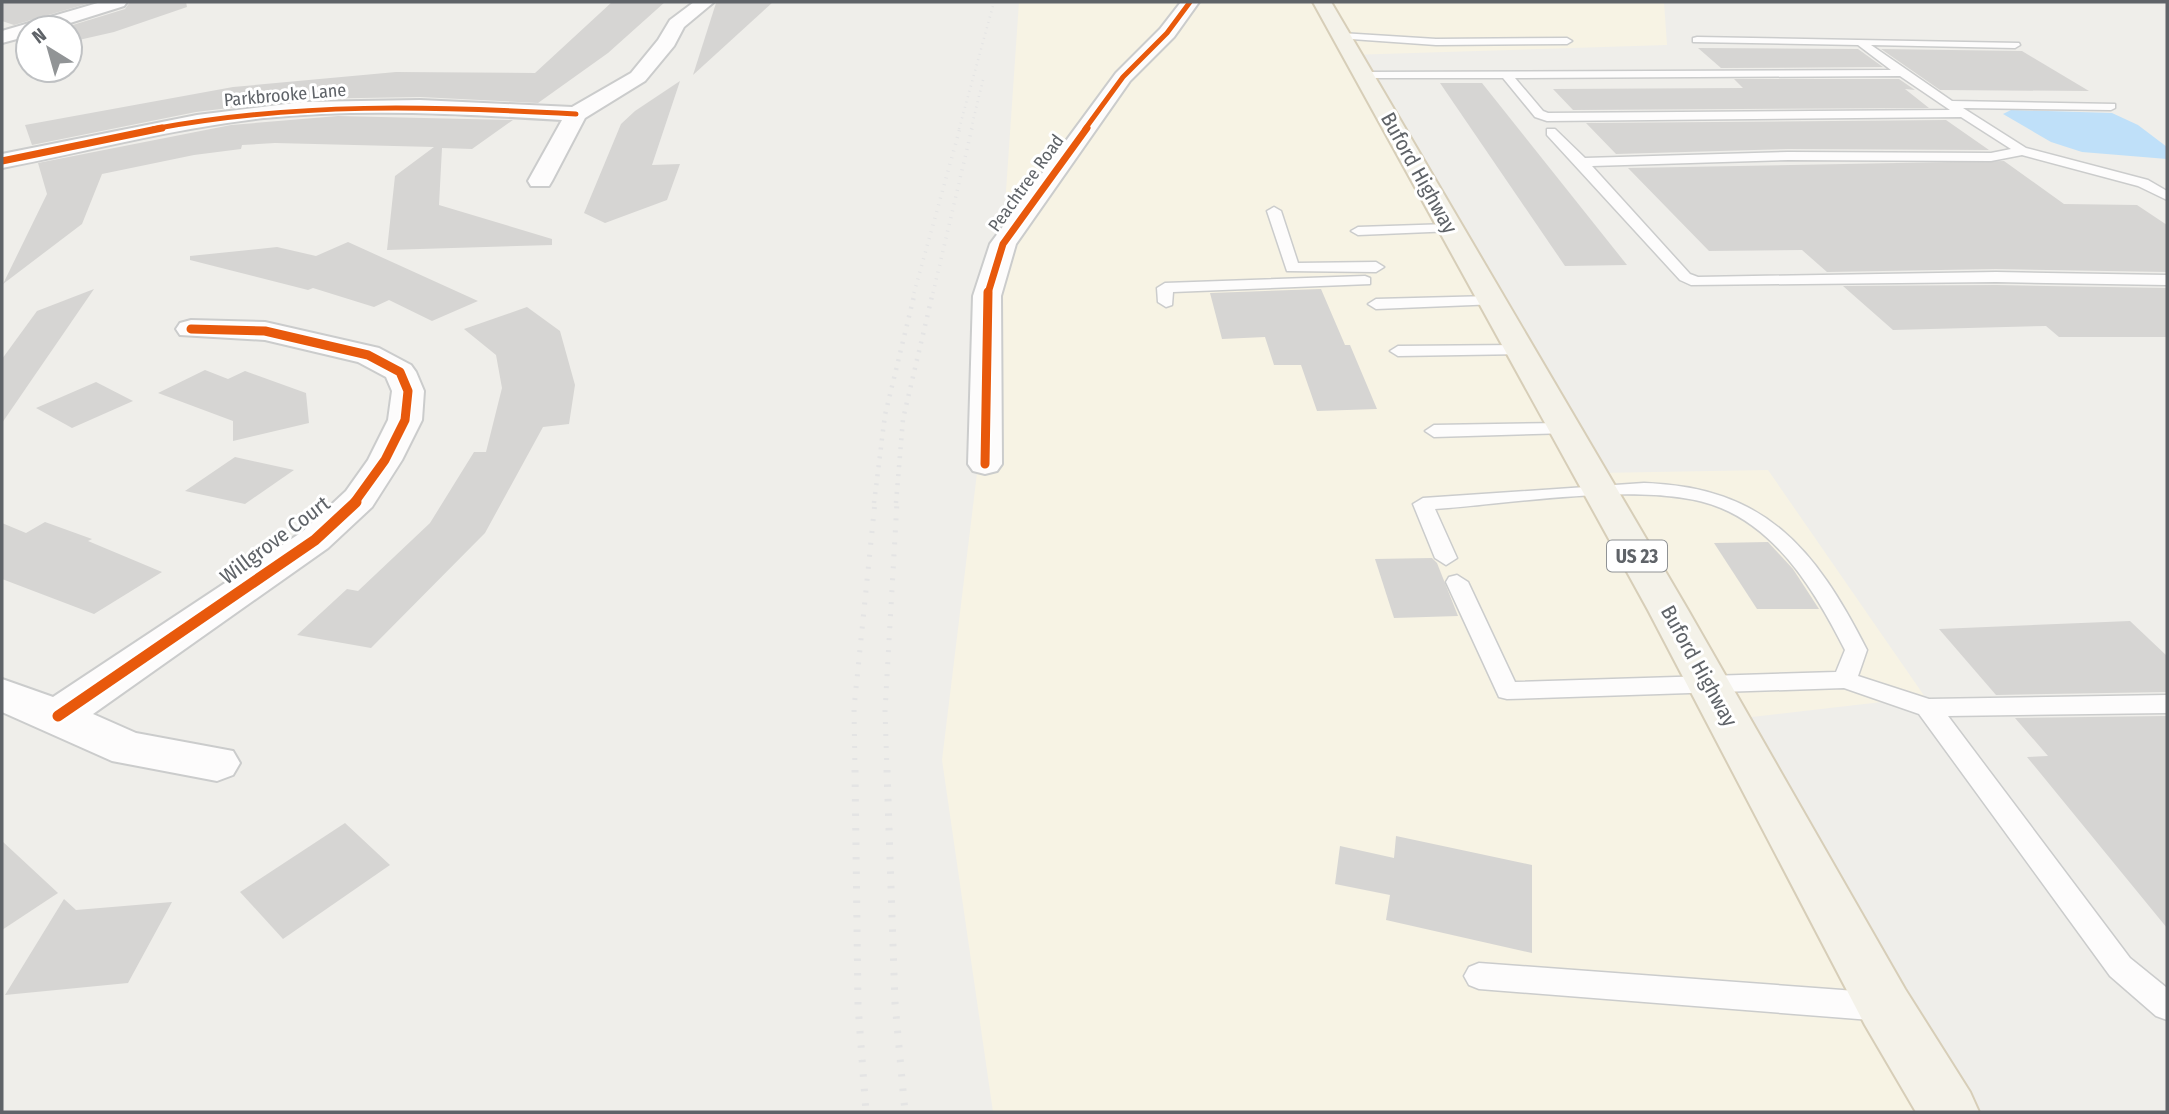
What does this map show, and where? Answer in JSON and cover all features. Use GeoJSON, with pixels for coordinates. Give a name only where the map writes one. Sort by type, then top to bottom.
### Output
{"type":"FeatureCollection","features":[{"type":"Feature","properties":{"kind":"main road","name":"Buford Highway"},"geometry":{"type":"LineString","coordinates":[[1322,2],[1710,686],[1885,1007],[1949,1112]]}},
{"type":"Feature","properties":{"kind":"street"},"geometry":{"type":"LineString","coordinates":[[80,14],[118,2]]}},
{"type":"Feature","properties":{"kind":"street"},"geometry":{"type":"LineString","coordinates":[[540,181],[576,114],[638,76],[667,42],[676,24],[705,2]]}},
{"type":"Feature","properties":{"kind":"street","name":"Peachtree Road"},"geometry":{"type":"LineString","coordinates":[[985,464],[987,296],[1003,244],[1123,77],[1167,33],[1190,2]]}},
{"type":"Feature","properties":{"kind":"street","name":"Parkbrooke Lane"},"geometry":{"type":"LineString","coordinates":[[2,161],[181,125],[275,111],[334,106],[576,114]]}},
{"type":"Feature","properties":{"kind":"street","name":"Willgrove Court"},"geometry":{"type":"LineString","coordinates":[[58,716],[314,540],[359,499],[385,460],[405,420],[408,391],[400,372],[368,355],[265,331],[191,329]]}},
{"type":"Feature","properties":{"kind":"street"},"geometry":{"type":"LineString","coordinates":[[2,695],[58,716],[128,749],[217,763]]}},
{"type":"Feature","properties":{"kind":"lane"},"geometry":{"type":"LineString","coordinates":[[1341,36],[1436,41],[1567,41]]}},
{"type":"Feature","properties":{"kind":"lane"},"geometry":{"type":"LineString","coordinates":[[1698,40],[2015,45]]}},
{"type":"Feature","properties":{"kind":"lane"},"geometry":{"type":"LineString","coordinates":[[1860,42],[1948,104],[2022,151],[2143,183],[2167,196]]}},
{"type":"Feature","properties":{"kind":"lane"},"geometry":{"type":"LineString","coordinates":[[1363,75],[1902,73]]}},
{"type":"Feature","properties":{"kind":"lane"},"geometry":{"type":"LineString","coordinates":[[1506,74],[1539,114],[1547,117],[1962,113]]}},
{"type":"Feature","properties":{"kind":"lane"},"geometry":{"type":"LineString","coordinates":[[1948,104],[2111,106]]}},
{"type":"Feature","properties":{"kind":"lane"},"geometry":{"type":"LineString","coordinates":[[1551,132],[1582,162],[1685,277],[1696,282],[1996,277],[2167,279]]}},
{"type":"Feature","properties":{"kind":"lane"},"geometry":{"type":"LineString","coordinates":[[1582,162],[1749,157],[1991,157],[2022,151]]}},
{"type":"Feature","properties":{"kind":"lane"},"geometry":{"type":"LineString","coordinates":[[1274,211],[1292,268],[1376,267]]}},
{"type":"Feature","properties":{"kind":"lane"},"geometry":{"type":"LineString","coordinates":[[1358,231],[1449,228]]}},
{"type":"Feature","properties":{"kind":"lane"},"geometry":{"type":"LineString","coordinates":[[1166,302],[1165,288],[1365,281]]}},
{"type":"Feature","properties":{"kind":"lane"},"geometry":{"type":"LineString","coordinates":[[1376,304],[1491,301]]}},
{"type":"Feature","properties":{"kind":"lane"},"geometry":{"type":"LineString","coordinates":[[1398,352],[1519,350]]}},
{"type":"Feature","properties":{"kind":"lane"},"geometry":{"type":"LineString","coordinates":[[1434,430],[1564,429]]}},
{"type":"Feature","properties":{"kind":"lane"},"geometry":{"type":"LineString","coordinates":[[1446,558],[1423,504],[1600,491],[1669,490],[1706,496],[1757,519],[1780,537],[1845,626],[1856,650],[1844,680]]}},
{"type":"Feature","properties":{"kind":"lane"},"geometry":{"type":"LineString","coordinates":[[1457,582],[1507,691],[1844,680],[1928,708],[2167,704]]}},
{"type":"Feature","properties":{"kind":"lane"},"geometry":{"type":"LineString","coordinates":[[1928,708],[2120,967],[2167,1006]]}},
{"type":"Feature","properties":{"kind":"lane"},"geometry":{"type":"LineString","coordinates":[[1479,976],[1885,1007]]}},
{"type":"Feature","properties":{"kind":"shaded area"},"geometry":{"type":"Polygon","coordinates":[[[1019,2],[1664,2],[1667,45],[1349,55],[1597,473],[1768,470],[1925,697],[1734,719],[1948,1112],[993,1112],[942,760],[999,293],[1019,2]]]}},
{"type":"Feature","properties":{"kind":"water"},"geometry":{"type":"Polygon","coordinates":[[[2011,110],[2112,113],[2138,125],[2167,147],[2167,159],[2082,152],[2051,142],[2003,114],[2011,110]]]}},
{"type":"Feature","properties":{"kind":"building"},"geometry":{"type":"Polygon","coordinates":[[[2,2],[93,2],[52,14],[14,14],[14,25],[2,21],[2,2]]]}},
{"type":"Feature","properties":{"kind":"building"},"geometry":{"type":"Polygon","coordinates":[[[130,2],[186,2],[187,7],[114,32],[84,39],[84,22],[125,9],[130,2]]]}},
{"type":"Feature","properties":{"kind":"building"},"geometry":{"type":"Polygon","coordinates":[[[612,2],[665,2],[608,53],[538,103],[420,97],[302,99],[196,112],[32,145],[25,125],[233,87],[396,72],[535,73],[612,2]]]}},
{"type":"Feature","properties":{"kind":"building"},"geometry":{"type":"Polygon","coordinates":[[[773,2],[693,75],[716,3],[773,2]]]}},
{"type":"Feature","properties":{"kind":"building"},"geometry":{"type":"Polygon","coordinates":[[[1698,48],[1858,49],[1883,67],[1721,68],[1698,48]]]}},
{"type":"Feature","properties":{"kind":"building"},"geometry":{"type":"Polygon","coordinates":[[[1881,49],[2022,51],[2089,91],[1940,90],[1881,49]]]}},
{"type":"Feature","properties":{"kind":"building"},"geometry":{"type":"Polygon","coordinates":[[[1734,79],[1899,79],[1915,90],[1905,89],[1929,108],[1573,110],[1553,89],[1743,88],[1734,79]]]}},
{"type":"Feature","properties":{"kind":"building"},"geometry":{"type":"Polygon","coordinates":[[[680,81],[652,165],[680,164],[667,200],[605,223],[584,213],[621,124],[635,111],[680,81]]]}},
{"type":"Feature","properties":{"kind":"building"},"geometry":{"type":"Polygon","coordinates":[[[1440,83],[1482,83],[1627,265],[1565,266],[1440,83]]]}},
{"type":"Feature","properties":{"kind":"building"},"geometry":{"type":"Polygon","coordinates":[[[338,116],[513,120],[472,149],[442,148],[439,205],[552,239],[552,245],[387,250],[395,176],[434,147],[275,143],[242,145],[241,149],[194,155],[102,174],[82,224],[3,284],[47,194],[38,163],[231,125],[338,116]]]}},
{"type":"Feature","properties":{"kind":"building"},"geometry":{"type":"Polygon","coordinates":[[[1946,120],[1989,150],[1788,149],[1616,154],[1586,123],[1946,120]]]}},
{"type":"Feature","properties":{"kind":"building"},"geometry":{"type":"Polygon","coordinates":[[[2004,161],[2064,204],[2137,205],[2167,225],[2167,272],[1996,269],[1827,272],[1802,250],[1709,251],[1628,168],[2004,161]]]}},
{"type":"Feature","properties":{"kind":"building"},"geometry":{"type":"Polygon","coordinates":[[[348,242],[478,301],[432,321],[389,300],[374,307],[313,288],[308,290],[190,260],[190,256],[277,247],[316,256],[348,242]]]}},
{"type":"Feature","properties":{"kind":"building"},"geometry":{"type":"Polygon","coordinates":[[[1843,286],[2167,288],[2167,337],[2059,337],[2046,326],[1893,330],[1843,286]]]}},
{"type":"Feature","properties":{"kind":"building"},"geometry":{"type":"Polygon","coordinates":[[[94,289],[2,423],[2,359],[37,311],[94,289]]]}},
{"type":"Feature","properties":{"kind":"building"},"geometry":{"type":"Polygon","coordinates":[[[1321,289],[1345,345],[1350,345],[1377,409],[1317,411],[1301,365],[1274,365],[1265,337],[1222,339],[1210,293],[1321,289]]]}},
{"type":"Feature","properties":{"kind":"building"},"geometry":{"type":"Polygon","coordinates":[[[527,307],[560,331],[575,385],[569,424],[543,427],[485,533],[371,648],[297,635],[347,589],[358,591],[430,523],[474,452],[486,452],[502,388],[496,355],[464,329],[527,307]]]}},
{"type":"Feature","properties":{"kind":"building"},"geometry":{"type":"Polygon","coordinates":[[[205,370],[228,379],[245,371],[306,393],[309,423],[233,441],[233,421],[158,393],[205,370]]]}},
{"type":"Feature","properties":{"kind":"building"},"geometry":{"type":"Polygon","coordinates":[[[96,382],[133,401],[72,428],[36,408],[96,382]]]}},
{"type":"Feature","properties":{"kind":"building"},"geometry":{"type":"Polygon","coordinates":[[[235,457],[294,470],[245,504],[185,491],[235,457]]]}},
{"type":"Feature","properties":{"kind":"building"},"geometry":{"type":"Polygon","coordinates":[[[45,522],[92,539],[88,541],[162,572],[94,614],[2,579],[2,523],[26,533],[45,522]]]}},
{"type":"Feature","properties":{"kind":"building"},"geometry":{"type":"Polygon","coordinates":[[[1768,542],[1793,569],[1819,609],[1757,609],[1714,543],[1768,542]]]}},
{"type":"Feature","properties":{"kind":"building"},"geometry":{"type":"Polygon","coordinates":[[[1432,558],[1437,563],[1458,616],[1394,618],[1375,559],[1432,558]]]}},
{"type":"Feature","properties":{"kind":"building"},"geometry":{"type":"Polygon","coordinates":[[[2130,621],[2167,656],[2167,692],[1996,695],[1939,629],[2130,621]]]}},
{"type":"Feature","properties":{"kind":"building"},"geometry":{"type":"Polygon","coordinates":[[[2167,716],[2167,928],[2027,757],[2048,756],[2015,718],[2167,716]]]}},
{"type":"Feature","properties":{"kind":"building"},"geometry":{"type":"Polygon","coordinates":[[[345,823],[390,865],[283,939],[240,892],[345,823]]]}},
{"type":"Feature","properties":{"kind":"building"},"geometry":{"type":"Polygon","coordinates":[[[1396,836],[1532,865],[1532,953],[1386,920],[1390,895],[1335,884],[1340,846],[1394,858],[1396,836]]]}},
{"type":"Feature","properties":{"kind":"building"},"geometry":{"type":"Polygon","coordinates":[[[2,841],[58,893],[2,930],[2,841]]]}},
{"type":"Feature","properties":{"kind":"building"},"geometry":{"type":"Polygon","coordinates":[[[64,899],[76,910],[172,902],[128,983],[5,995],[64,899]]]}},
{"type":"Feature","properties":{"kind":"railway"},"geometry":{"type":"LineString","coordinates":[[959,129],[994,2]]}},
{"type":"Feature","properties":{"kind":"railway"},"geometry":{"type":"LineString","coordinates":[[971,129],[984,76]]}},
{"type":"Feature","properties":{"kind":"railway"},"geometry":{"type":"LineString","coordinates":[[914,293],[960,128]]}},
{"type":"Feature","properties":{"kind":"railway"},"geometry":{"type":"LineString","coordinates":[[933,293],[972,128]]}},
{"type":"Feature","properties":{"kind":"railway"},"geometry":{"type":"LineString","coordinates":[[874,503],[885,415],[915,292]]}},
{"type":"Feature","properties":{"kind":"railway"},"geometry":{"type":"LineString","coordinates":[[896,503],[903,419],[933,292]]}},
{"type":"Feature","properties":{"kind":"railway"},"geometry":{"type":"LineString","coordinates":[[855,772],[854,708],[875,502]]}},
{"type":"Feature","properties":{"kind":"railway"},"geometry":{"type":"LineString","coordinates":[[887,772],[885,711],[897,502]]}},
{"type":"Feature","properties":{"kind":"railway"},"geometry":{"type":"LineString","coordinates":[[855,770],[858,1005],[866,1112]]}},
{"type":"Feature","properties":{"kind":"railway"},"geometry":{"type":"LineString","coordinates":[[887,770],[895,1003],[905,1112]]}},
{"type":"Feature","properties":{"kind":"cycle path"},"geometry":{"type":"LineString","coordinates":[[985,464],[987,296],[1003,244],[1123,77],[1167,33],[1190,2]]}},
{"type":"Feature","properties":{"kind":"cycle path"},"geometry":{"type":"LineString","coordinates":[[2,161],[197,121],[302,108],[420,106],[576,114]]}},
{"type":"Feature","properties":{"kind":"cycle path"},"geometry":{"type":"LineString","coordinates":[[58,716],[315,540],[359,499],[385,460],[405,420],[408,391],[400,372],[368,355],[265,331],[191,329]]}}]}
